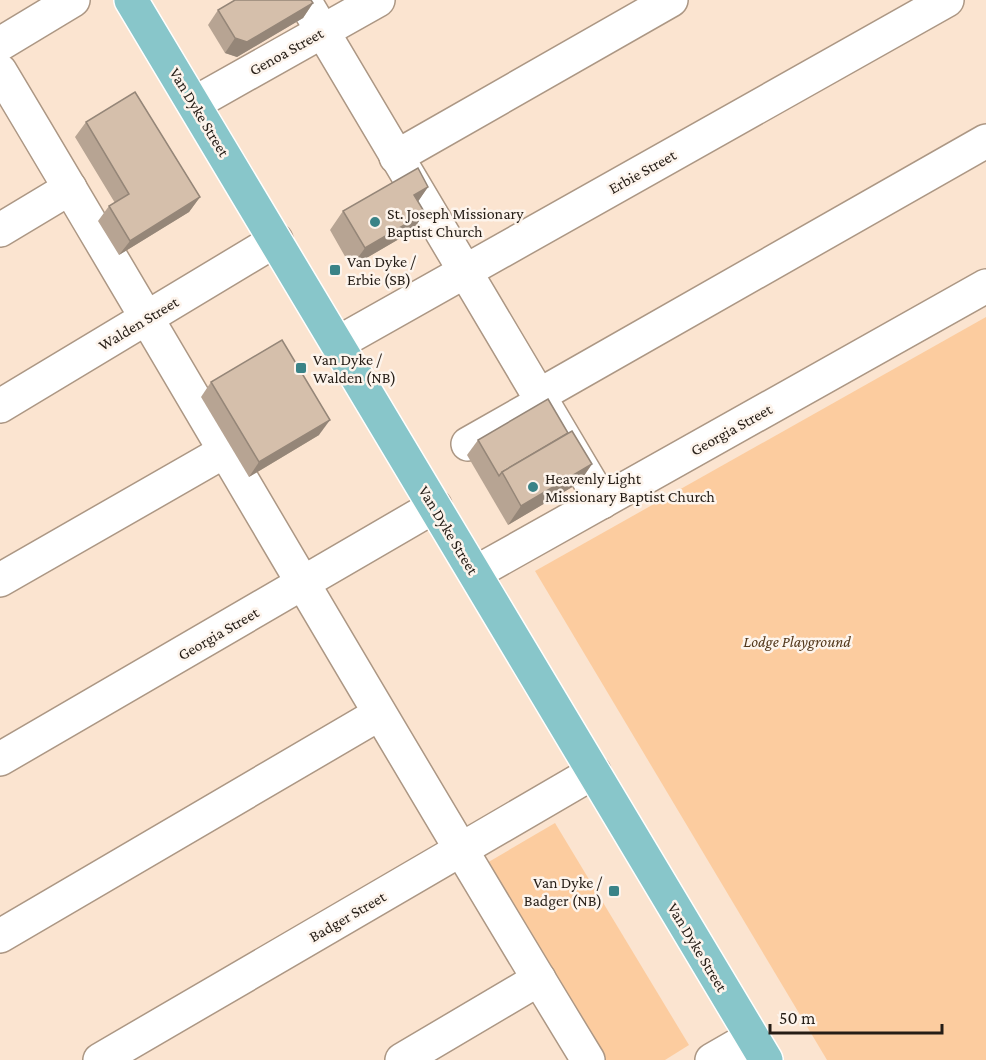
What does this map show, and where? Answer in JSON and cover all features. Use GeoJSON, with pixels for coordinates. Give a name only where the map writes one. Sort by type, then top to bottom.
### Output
{"type":"FeatureCollection","features":[{"type":"Feature","properties":{"kind":"main road","name":"Van Dyke Street"},"geometry":{"type":"LineString","coordinates":[[131,0],[195,103],[759,1048]]}},
{"type":"Feature","properties":{"kind":"street"},"geometry":{"type":"LineString","coordinates":[[0,44],[73,0]]}},
{"type":"Feature","properties":{"kind":"street"},"geometry":{"type":"LineString","coordinates":[[304,0],[463,272],[602,502]]}},
{"type":"Feature","properties":{"kind":"street","name":"Genoa Street"},"geometry":{"type":"LineString","coordinates":[[195,103],[378,0]]}},
{"type":"Feature","properties":{"kind":"street"},"geometry":{"type":"LineString","coordinates":[[396,157],[671,0]]}},
{"type":"Feature","properties":{"kind":"street","name":"Erbie Street"},"geometry":{"type":"LineString","coordinates":[[338,343],[947,0]]}},
{"type":"Feature","properties":{"kind":"street"},"geometry":{"type":"LineString","coordinates":[[0,71],[148,317],[379,714],[588,1060]]}},
{"type":"Feature","properties":{"kind":"street"},"geometry":{"type":"LineString","coordinates":[[468,444],[540,399],[986,141]]}},
{"type":"Feature","properties":{"kind":"street"},"geometry":{"type":"LineString","coordinates":[[0,230],[70,188]]}},
{"type":"Feature","properties":{"kind":"street","name":"Walden Street"},"geometry":{"type":"LineString","coordinates":[[0,406],[276,240]]}},
{"type":"Feature","properties":{"kind":"street","name":"Georgia Street"},"geometry":{"type":"LineString","coordinates":[[475,573],[986,286]]}},
{"type":"Feature","properties":{"kind":"street"},"geometry":{"type":"LineString","coordinates":[[0,580],[225,451]]}},
{"type":"Feature","properties":{"kind":"street","name":"Georgia Street"},"geometry":{"type":"LineString","coordinates":[[0,759],[435,506]]}},
{"type":"Feature","properties":{"kind":"street"},"geometry":{"type":"LineString","coordinates":[[0,936],[379,714]]}},
{"type":"Feature","properties":{"kind":"street","name":"Badger Street"},"geometry":{"type":"LineString","coordinates":[[100,1060],[594,772]]}},
{"type":"Feature","properties":{"kind":"street"},"geometry":{"type":"LineString","coordinates":[[402,1060],[539,980]]}},
{"type":"Feature","properties":{"kind":"street"},"geometry":{"type":"LineString","coordinates":[[712,1060],[759,1048]]}},
{"type":"Feature","properties":{"kind":"green space","name":"Lodge Playground"},"geometry":{"type":"Polygon","coordinates":[[[986,317],[986,1060],[827,1060],[535,571],[986,317]]]}},
{"type":"Feature","properties":{"kind":"green space"},"geometry":{"type":"Polygon","coordinates":[[[555,823],[689,1045],[665,1060],[596,1060],[480,867],[555,823]]]}},
{"type":"Feature","properties":{"kind":"building"},"geometry":{"type":"Polygon","coordinates":[[[235,0],[311,0],[313,3],[247,42],[235,38],[218,10],[235,0]]]}},
{"type":"Feature","properties":{"kind":"building"},"geometry":{"type":"Polygon","coordinates":[[[135,92],[200,197],[130,241],[109,206],[129,194],[86,122],[135,92]]]}},
{"type":"Feature","properties":{"kind":"building"},"geometry":{"type":"Polygon","coordinates":[[[418,168],[428,187],[414,195],[425,213],[365,248],[343,211],[418,168]]]}},
{"type":"Feature","properties":{"kind":"building"},"geometry":{"type":"Polygon","coordinates":[[[282,340],[330,420],[259,462],[211,382],[282,340]]]}},
{"type":"Feature","properties":{"kind":"building"},"geometry":{"type":"Polygon","coordinates":[[[548,399],[568,433],[502,472],[499,476],[478,440],[548,399]]]}},
{"type":"Feature","properties":{"kind":"building"},"geometry":{"type":"Polygon","coordinates":[[[572,431],[592,464],[521,506],[502,472],[572,431]]]}},
{"type":"Feature","properties":{"kind":"place","name":"St. Joseph Missionary Baptist Church"},"geometry":{"type":"Point","coordinates":[375,222]}},
{"type":"Feature","properties":{"kind":"place","name":"Van Dyke / Erbie (SB)"},"geometry":{"type":"Point","coordinates":[335,270]}},
{"type":"Feature","properties":{"kind":"place","name":"Van Dyke / Walden (NB)"},"geometry":{"type":"Point","coordinates":[301,368]}},
{"type":"Feature","properties":{"kind":"place","name":"Heavenly Light Missionary Baptist Church"},"geometry":{"type":"Point","coordinates":[533,487]}},
{"type":"Feature","properties":{"kind":"place","name":"Van Dyke / Badger (NB)"},"geometry":{"type":"Point","coordinates":[614,891]}}]}
